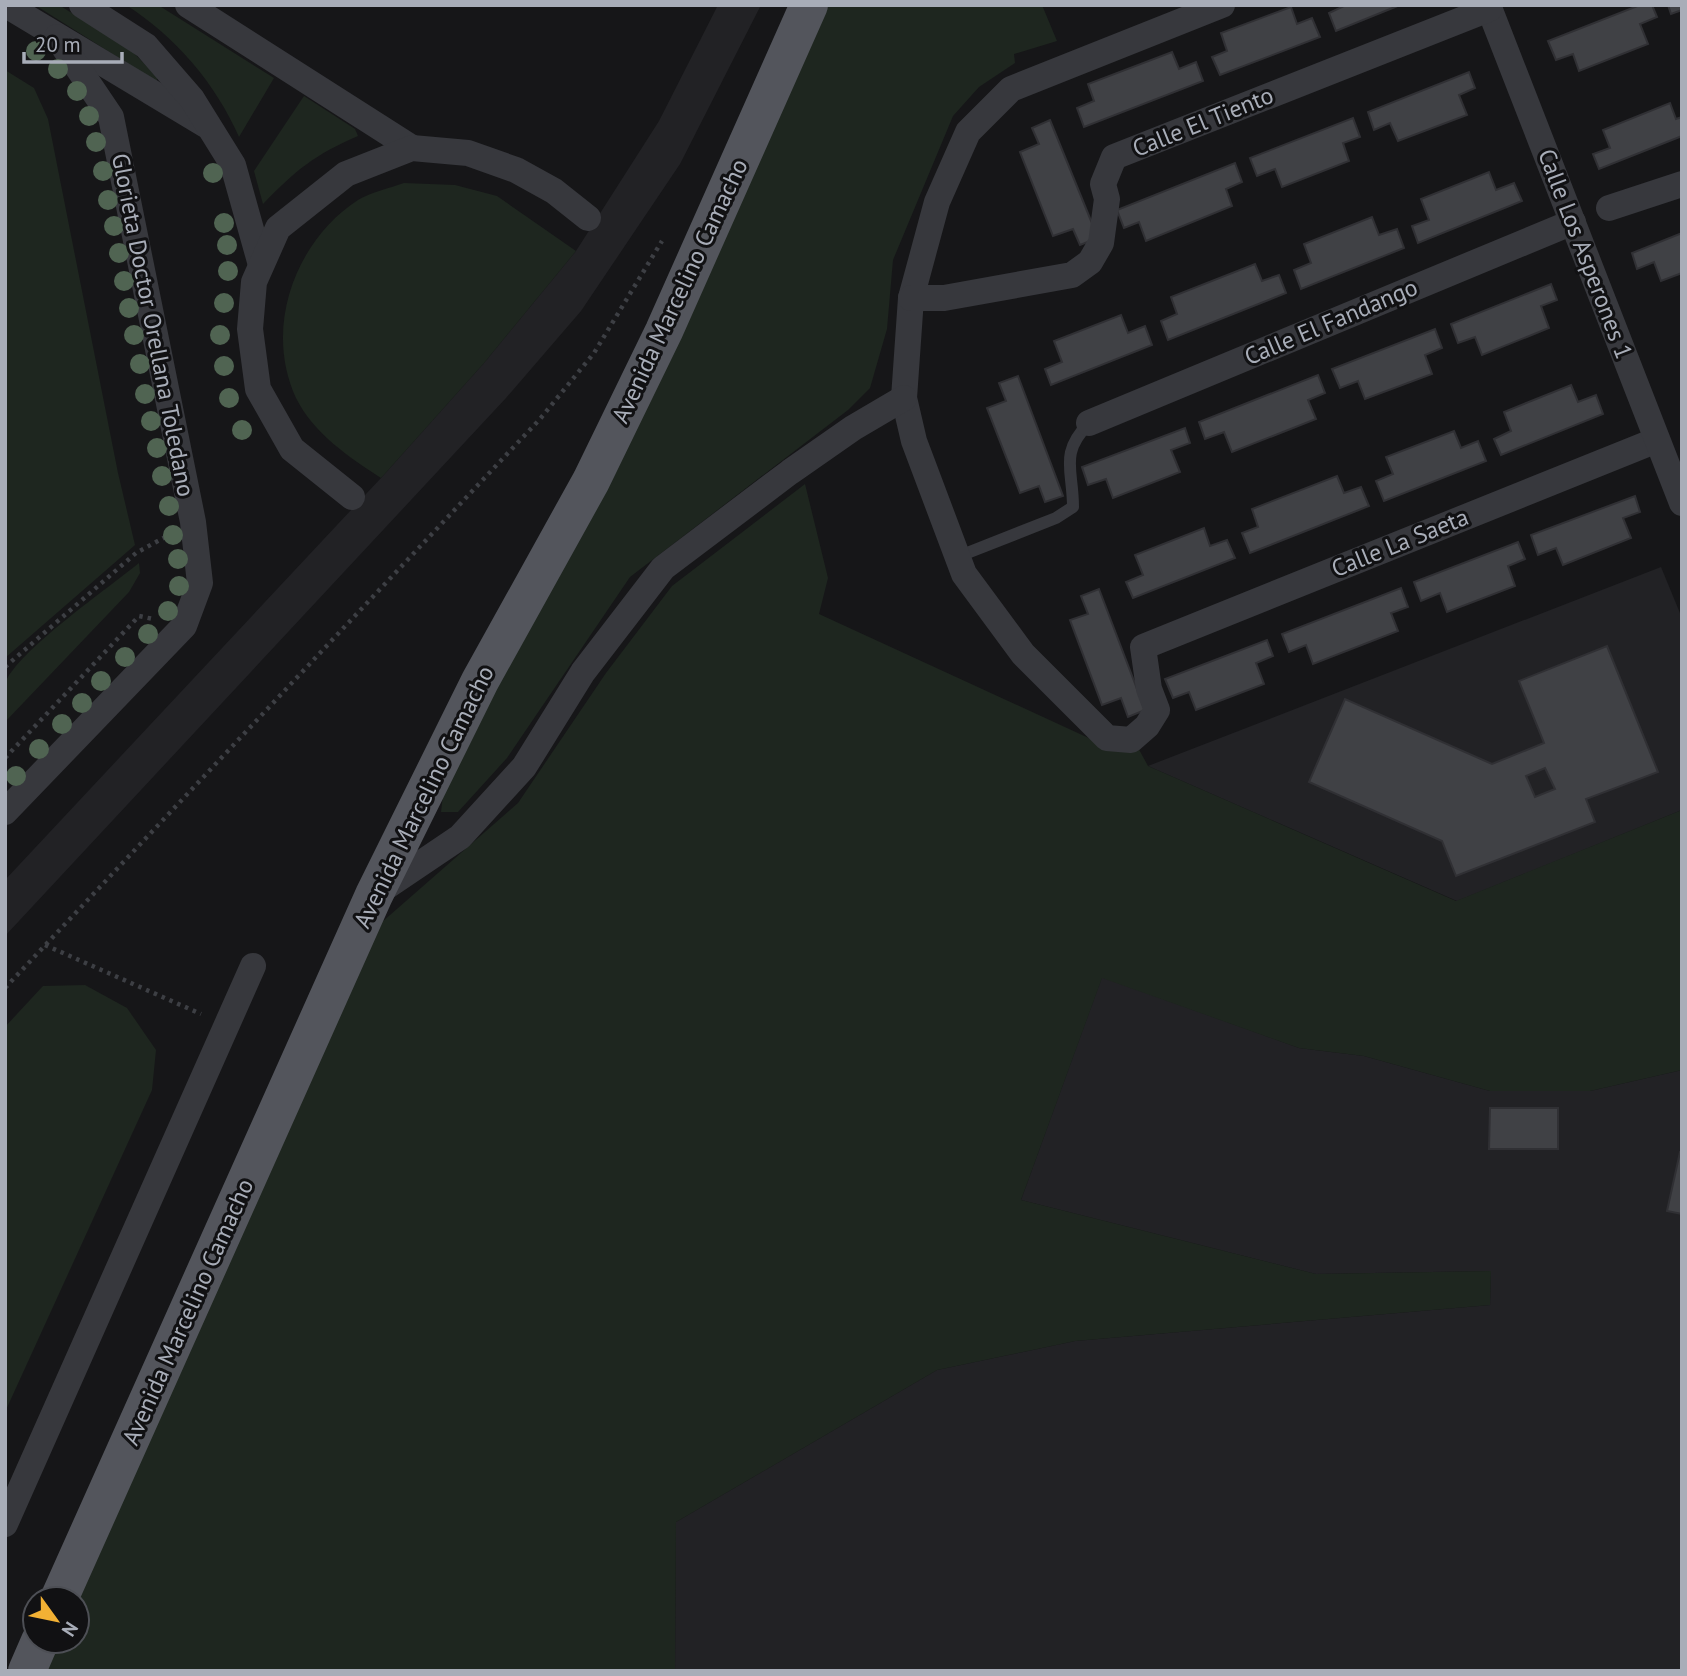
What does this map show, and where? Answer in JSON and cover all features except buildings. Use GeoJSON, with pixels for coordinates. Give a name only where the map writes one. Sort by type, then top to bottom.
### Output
{"type":"FeatureCollection","features":[{"type":"Feature","properties":{"kind":"main road","name":"Avenida Marcelino Camacho"},"geometry":{"type":"LineString","coordinates":[[65,1585],[374,895],[480,681],[591,481],[658,344],[809,5]]}},
{"type":"Feature","properties":{"kind":"street"},"geometry":{"type":"LineString","coordinates":[[6,5],[211,129]]}},
{"type":"Feature","properties":{"kind":"street"},"geometry":{"type":"LineString","coordinates":[[82,5],[146,46],[192,99],[233,165],[261,265]]}},
{"type":"Feature","properties":{"kind":"street"},"geometry":{"type":"LineString","coordinates":[[188,5],[412,148]]}},
{"type":"Feature","properties":{"kind":"street"},"geometry":{"type":"LineString","coordinates":[[957,557],[914,441],[904,398],[911,298],[937,202],[968,132],[1011,89],[1222,5]]}},
{"type":"Feature","properties":{"kind":"street","name":"Calle El Tiento"},"geometry":{"type":"LineString","coordinates":[[911,298],[944,298],[1072,275],[1090,262],[1101,243],[1107,199],[1104,184],[1114,157],[1488,7]]}},
{"type":"Feature","properties":{"kind":"street","name":"Calle Los Asperones 1"},"geometry":{"type":"LineString","coordinates":[[1488,7],[1682,503]]}},
{"type":"Feature","properties":{"kind":"street","name":"Glorieta Doctor Orellana Toledano"},"geometry":{"type":"LineString","coordinates":[[57,37],[111,117],[193,522],[200,583],[184,626]]}},
{"type":"Feature","properties":{"kind":"street"},"geometry":{"type":"LineString","coordinates":[[352,497],[292,449],[258,389],[250,329],[254,282],[278,228],[346,174],[412,148],[468,153],[516,170],[554,191],[588,218]]}},
{"type":"Feature","properties":{"kind":"street"},"geometry":{"type":"LineString","coordinates":[[1609,208],[1682,184]]}},
{"type":"Feature","properties":{"kind":"street","name":"Calle El Fandango"},"geometry":{"type":"LineString","coordinates":[[1089,423],[1573,222]]}},
{"type":"Feature","properties":{"kind":"street"},"geometry":{"type":"LineString","coordinates":[[374,895],[460,837],[524,767],[583,672],[663,568],[822,450],[904,398]]}},
{"type":"Feature","properties":{"kind":"street","name":"Calle La Saeta"},"geometry":{"type":"LineString","coordinates":[[957,557],[964,574],[1023,654],[1107,738],[1130,740],[1147,726],[1157,710],[1149,690],[1143,647],[1657,440]]}},
{"type":"Feature","properties":{"kind":"street"},"geometry":{"type":"LineString","coordinates":[[5,812],[184,626]]}},
{"type":"Feature","properties":{"kind":"street"},"geometry":{"type":"LineString","coordinates":[[5,1524],[253,966]]}},
{"type":"Feature","properties":{"kind":"lane"},"geometry":{"type":"LineString","coordinates":[[957,557],[1073,508],[1069,454],[1074,439],[1089,423]]}},
{"type":"Feature","properties":{"kind":"path"},"geometry":{"type":"LineString","coordinates":[[5,988],[200,777],[540,419],[594,353],[665,236]]}},
{"type":"Feature","properties":{"kind":"path"},"geometry":{"type":"LineString","coordinates":[[5,667],[135,553],[193,522]]}},
{"type":"Feature","properties":{"kind":"path"},"geometry":{"type":"LineString","coordinates":[[5,758],[139,616],[184,626]]}},
{"type":"Feature","properties":{"kind":"path"},"geometry":{"type":"LineString","coordinates":[[45,945],[227,1025]]}},
{"type":"Feature","properties":{"kind":"shaded area"},"geometry":{"type":"Polygon","coordinates":[[[35,5],[59,5],[132,51],[157,77],[157,82],[35,5]]]}},
{"type":"Feature","properties":{"kind":"shaded area"},"geometry":{"type":"Polygon","coordinates":[[[126,5],[158,5],[274,78],[239,137],[219,98],[192,63],[161,31],[126,5]]]}},
{"type":"Feature","properties":{"kind":"shaded area"},"geometry":{"type":"Polygon","coordinates":[[[718,5],[761,5],[680,164],[581,311],[506,398],[5,936],[5,880],[381,478],[484,363],[576,251],[659,121],[718,5]]]}},
{"type":"Feature","properties":{"kind":"shaded area"},"geometry":{"type":"Polygon","coordinates":[[[828,5],[1042,5],[1057,41],[1014,54],[1015,63],[979,87],[953,116],[893,260],[887,329],[870,388],[848,410],[630,577],[507,758],[458,812],[441,812],[445,778],[828,5]]]}},
{"type":"Feature","properties":{"kind":"shaded area"},"geometry":{"type":"Polygon","coordinates":[[[5,70],[34,88],[48,119],[118,473],[135,545],[5,658],[5,70]]]}},
{"type":"Feature","properties":{"kind":"shaded area"},"geometry":{"type":"Polygon","coordinates":[[[304,96],[355,129],[358,136],[306,164],[263,204],[254,171],[304,96]]]}},
{"type":"Feature","properties":{"kind":"shaded area"},"geometry":{"type":"Polygon","coordinates":[[[404,183],[455,185],[497,196],[576,251],[484,363],[381,478],[322,434],[296,398],[287,371],[283,343],[285,315],[291,287],[302,262],[336,217],[363,197],[404,183]]]}},
{"type":"Feature","properties":{"kind":"shaded area"},"geometry":{"type":"Polygon","coordinates":[[[805,484],[828,578],[819,614],[1106,746],[1136,744],[1148,766],[1456,901],[1682,810],[1682,1070],[1590,1091],[1490,1091],[1364,1056],[1299,1048],[1102,978],[1021,1200],[1316,1274],[1491,1271],[1490,1305],[1075,1341],[937,1370],[676,1522],[675,1671],[42,1671],[49,1655],[91,1655],[91,1585],[83,1585],[374,929],[518,803],[606,673],[672,586],[805,484]]]}},
{"type":"Feature","properties":{"kind":"shaded area"},"geometry":{"type":"Polygon","coordinates":[[[139,563],[140,573],[129,592],[5,722],[4,688],[17,666],[48,635],[139,563]]]}},
{"type":"Feature","properties":{"kind":"shaded area"},"geometry":{"type":"Polygon","coordinates":[[[1661,567],[1682,618],[1682,810],[1457,901],[1148,766],[1661,567]]]}},
{"type":"Feature","properties":{"kind":"shaded area"},"geometry":{"type":"Polygon","coordinates":[[[1102,977],[1299,1048],[1364,1056],[1490,1091],[1590,1091],[1682,1070],[1682,1671],[675,1671],[676,1522],[937,1370],[1075,1341],[1490,1305],[1491,1271],[1316,1274],[1021,1200],[1102,977]]]}},
{"type":"Feature","properties":{"kind":"shaded area"},"geometry":{"type":"Polygon","coordinates":[[[85,985],[127,1008],[156,1050],[152,1090],[5,1412],[5,1027],[43,986],[85,985]]]}}]}
